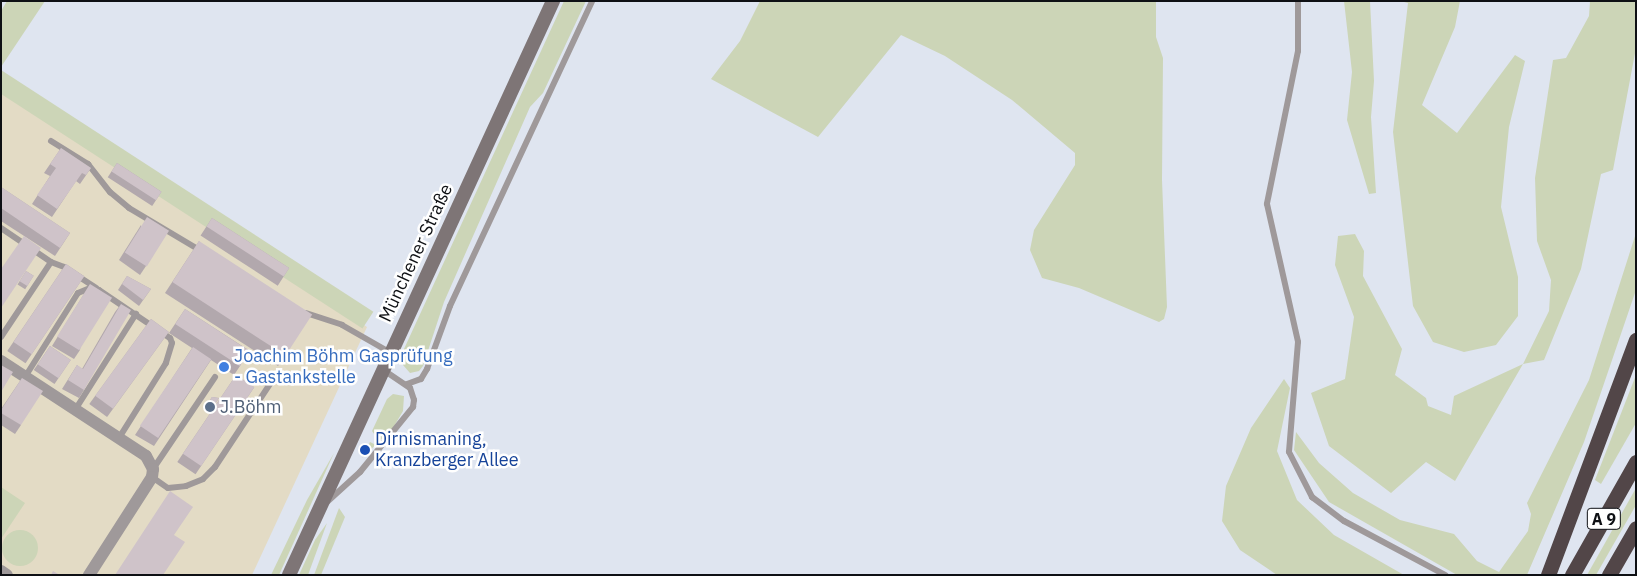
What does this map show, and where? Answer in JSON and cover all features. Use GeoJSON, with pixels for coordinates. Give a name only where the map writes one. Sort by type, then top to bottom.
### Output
{"type":"FeatureCollection","features":[{"type":"Feature","properties":{"kind":"highway"},"geometry":{"type":"LineString","coordinates":[[1548,575],[1636,340]]}},
{"type":"Feature","properties":{"kind":"highway","name":"A 9"},"geometry":{"type":"LineString","coordinates":[[1572,575],[1636,462]]}},
{"type":"Feature","properties":{"kind":"highway","name":"A 9"},"geometry":{"type":"LineString","coordinates":[[1609,575],[1636,528]]}},
{"type":"Feature","properties":{"kind":"main road","name":"Münchener Straße"},"geometry":{"type":"LineString","coordinates":[[289,575],[553,1]]}},
{"type":"Feature","properties":{"kind":"street"},"geometry":{"type":"LineString","coordinates":[[1,361],[146,456],[152,473],[89,575]]}},
{"type":"Feature","properties":{"kind":"street"},"geometry":{"type":"LineString","coordinates":[[1,571],[7,575]]}},
{"type":"Feature","properties":{"kind":"lane"},"geometry":{"type":"LineString","coordinates":[[407,384],[421,379],[427,368],[450,306],[592,1]]}},
{"type":"Feature","properties":{"kind":"lane"},"geometry":{"type":"LineString","coordinates":[[1298,1],[1298,51],[1267,204],[1298,342],[1289,452],[1312,497],[1344,521],[1445,575]]}},
{"type":"Feature","properties":{"kind":"lane"},"geometry":{"type":"LineString","coordinates":[[52,141],[88,164],[110,192],[129,208],[205,253]]}},
{"type":"Feature","properties":{"kind":"lane"},"geometry":{"type":"LineString","coordinates":[[1,228],[51,262],[64,266],[170,338],[172,351],[119,438]]}},
{"type":"Feature","properties":{"kind":"lane"},"geometry":{"type":"LineString","coordinates":[[1,337],[51,262]]}},
{"type":"Feature","properties":{"kind":"lane"},"geometry":{"type":"LineString","coordinates":[[25,377],[78,293],[90,288],[100,290]]}},
{"type":"Feature","properties":{"kind":"lane"},"geometry":{"type":"LineString","coordinates":[[300,310],[342,326],[391,353]]}},
{"type":"Feature","properties":{"kind":"lane"},"geometry":{"type":"LineString","coordinates":[[76,410],[136,314]]}},
{"type":"Feature","properties":{"kind":"lane"},"geometry":{"type":"LineString","coordinates":[[320,508],[360,472],[410,413],[414,400],[407,384],[383,370]]}},
{"type":"Feature","properties":{"kind":"lane"},"geometry":{"type":"LineString","coordinates":[[215,377],[152,473],[168,488],[186,486],[203,479],[215,467],[274,378]]}},
{"type":"Feature","properties":{"kind":"shaded area"},"geometry":{"type":"Polygon","coordinates":[[[1,90],[367,327],[252,575],[1,575],[1,90]]]}},
{"type":"Feature","properties":{"kind":"green space"},"geometry":{"type":"Polygon","coordinates":[[[7,1],[45,1],[1,67],[1,11],[7,1]]]}},
{"type":"Feature","properties":{"kind":"green space"},"geometry":{"type":"Polygon","coordinates":[[[564,1],[586,1],[543,93],[530,107],[444,302],[423,366],[419,371],[410,373],[403,365],[404,349],[564,1]]]}},
{"type":"Feature","properties":{"kind":"green space"},"geometry":{"type":"Polygon","coordinates":[[[760,1],[1156,1],[1156,37],[1163,58],[1162,180],[1167,307],[1164,319],[1159,322],[1079,288],[1042,278],[1030,250],[1034,230],[1075,165],[1075,153],[1012,100],[945,56],[901,35],[818,137],[711,79],[740,41],[760,1]]]}},
{"type":"Feature","properties":{"kind":"green space"},"geometry":{"type":"Polygon","coordinates":[[[1344,1],[1370,1],[1374,81],[1371,117],[1376,193],[1369,194],[1347,120],[1352,72],[1344,1]]]}},
{"type":"Feature","properties":{"kind":"green space"},"geometry":{"type":"Polygon","coordinates":[[[1400,1],[1460,1],[1455,27],[1422,105],[1457,133],[1515,55],[1525,61],[1509,127],[1501,207],[1518,277],[1518,316],[1496,345],[1464,352],[1433,342],[1413,306],[1393,132],[1408,3],[1400,1]]]}},
{"type":"Feature","properties":{"kind":"green space"},"geometry":{"type":"Polygon","coordinates":[[[1590,1],[1636,1],[1636,48],[1613,170],[1601,174],[1581,269],[1544,360],[1523,364],[1549,311],[1551,280],[1537,241],[1535,178],[1553,60],[1566,58],[1589,16],[1590,1]]]}},
{"type":"Feature","properties":{"kind":"green space"},"geometry":{"type":"Polygon","coordinates":[[[1,70],[373,312],[362,329],[1,94],[1,70]]]}},
{"type":"Feature","properties":{"kind":"green space"},"geometry":{"type":"Polygon","coordinates":[[[1636,233],[1636,290],[1584,442],[1527,575],[1457,575],[1329,502],[1294,450],[1296,432],[1319,463],[1353,493],[1400,520],[1454,534],[1477,561],[1499,572],[1528,531],[1531,514],[1527,503],[1589,380],[1636,233]]]}},
{"type":"Feature","properties":{"kind":"green space"},"geometry":{"type":"Polygon","coordinates":[[[1355,234],[1364,251],[1363,276],[1402,349],[1395,375],[1426,398],[1428,406],[1451,415],[1454,396],[1523,364],[1455,481],[1426,462],[1391,493],[1329,446],[1311,393],[1345,379],[1354,317],[1335,265],[1338,236],[1355,234]]]}},
{"type":"Feature","properties":{"kind":"green space"},"geometry":{"type":"Polygon","coordinates":[[[1636,375],[1636,423],[1601,484],[1595,480],[1636,375]]]}},
{"type":"Feature","properties":{"kind":"green space"},"geometry":{"type":"Polygon","coordinates":[[[1284,379],[1290,388],[1277,451],[1297,500],[1334,535],[1404,575],[1277,575],[1240,550],[1222,521],[1226,486],[1251,428],[1284,379]]]}},
{"type":"Feature","properties":{"kind":"green space"},"geometry":{"type":"Polygon","coordinates":[[[393,394],[404,396],[403,411],[393,428],[362,458],[370,442],[374,444],[377,438],[372,431],[387,399],[393,394]]]}},
{"type":"Feature","properties":{"kind":"green space"},"geometry":{"type":"Polygon","coordinates":[[[334,453],[279,575],[271,575],[307,500],[334,453]]]}},
{"type":"Feature","properties":{"kind":"green space"},"geometry":{"type":"Polygon","coordinates":[[[1,487],[25,503],[1,539],[1,487]]]}},
{"type":"Feature","properties":{"kind":"green space"},"geometry":{"type":"Polygon","coordinates":[[[1636,488],[1636,505],[1596,575],[1587,575],[1636,488]]]}},
{"type":"Feature","properties":{"kind":"green space"},"geometry":{"type":"Polygon","coordinates":[[[339,508],[345,517],[321,575],[314,575],[339,508]]]}},
{"type":"Feature","properties":{"kind":"green space"},"geometry":{"type":"Polygon","coordinates":[[[327,523],[308,575],[299,575],[315,540],[327,523]]]}},
{"type":"Feature","properties":{"kind":"green space"},"geometry":{"type":"Polygon","coordinates":[[[20,530],[27,531],[33,535],[37,541],[37,555],[33,561],[27,565],[20,566],[13,565],[7,561],[3,555],[2,548],[3,541],[7,535],[13,531],[20,530]]]}},
{"type":"Feature","properties":{"kind":"building"},"geometry":{"type":"Polygon","coordinates":[[[61,148],[91,168],[86,175],[82,173],[57,209],[37,195],[56,168],[50,164],[61,148]]]}},
{"type":"Feature","properties":{"kind":"building"},"geometry":{"type":"Polygon","coordinates":[[[117,163],[161,192],[156,200],[112,171],[117,163]]]}},
{"type":"Feature","properties":{"kind":"building"},"geometry":{"type":"Polygon","coordinates":[[[1,187],[70,233],[60,248],[1,208],[1,187]]]}},
{"type":"Feature","properties":{"kind":"building"},"geometry":{"type":"Polygon","coordinates":[[[147,217],[169,231],[147,266],[125,253],[147,217]]]}},
{"type":"Feature","properties":{"kind":"building"},"geometry":{"type":"Polygon","coordinates":[[[212,218],[289,268],[284,276],[207,226],[212,218]]]}},
{"type":"Feature","properties":{"kind":"building"},"geometry":{"type":"Polygon","coordinates":[[[24,236],[41,248],[1,308],[1,269],[24,236]]]}},
{"type":"Feature","properties":{"kind":"building"},"geometry":{"type":"Polygon","coordinates":[[[199,241],[312,315],[286,356],[172,282],[199,241]]]}},
{"type":"Feature","properties":{"kind":"building"},"geometry":{"type":"Polygon","coordinates":[[[66,264],[84,276],[32,354],[13,342],[66,264]]]}},
{"type":"Feature","properties":{"kind":"building"},"geometry":{"type":"Polygon","coordinates":[[[26,271],[34,276],[27,286],[20,281],[26,271]]]}},
{"type":"Feature","properties":{"kind":"building"},"geometry":{"type":"Polygon","coordinates":[[[127,276],[151,289],[143,300],[122,284],[127,276]]]}},
{"type":"Feature","properties":{"kind":"building"},"geometry":{"type":"Polygon","coordinates":[[[90,284],[112,298],[79,350],[57,337],[90,284]]]}},
{"type":"Feature","properties":{"kind":"building"},"geometry":{"type":"Polygon","coordinates":[[[121,304],[131,310],[84,390],[68,380],[77,365],[83,369],[121,304]]]}},
{"type":"Feature","properties":{"kind":"building"},"geometry":{"type":"Polygon","coordinates":[[[185,309],[250,351],[240,366],[175,324],[185,309]]]}},
{"type":"Feature","properties":{"kind":"building"},"geometry":{"type":"Polygon","coordinates":[[[151,319],[169,332],[113,409],[95,396],[151,319]]]}},
{"type":"Feature","properties":{"kind":"building"},"geometry":{"type":"Polygon","coordinates":[[[50,346],[71,360],[58,378],[38,364],[50,346]]]}},
{"type":"Feature","properties":{"kind":"building"},"geometry":{"type":"Polygon","coordinates":[[[193,347],[211,359],[158,438],[140,426],[193,347]]]}},
{"type":"Feature","properties":{"kind":"building"},"geometry":{"type":"Polygon","coordinates":[[[1,365],[13,372],[1,392],[1,365]]]}},
{"type":"Feature","properties":{"kind":"building"},"geometry":{"type":"Polygon","coordinates":[[[236,375],[254,387],[201,466],[183,454],[236,375]]]}},
{"type":"Feature","properties":{"kind":"building"},"geometry":{"type":"Polygon","coordinates":[[[22,378],[43,391],[21,425],[1,413],[1,410],[22,378]]]}},
{"type":"Feature","properties":{"kind":"building"},"geometry":{"type":"Polygon","coordinates":[[[212,397],[219,398],[213,407],[210,400],[212,397]]]}},
{"type":"Feature","properties":{"kind":"building"},"geometry":{"type":"Polygon","coordinates":[[[170,491],[193,507],[174,535],[185,542],[163,575],[115,575],[170,491]]]}},
{"type":"Feature","properties":{"kind":"building"},"geometry":{"type":"Polygon","coordinates":[[[53,571],[58,574],[51,575],[53,571]]]}},
{"type":"Feature","properties":{"kind":"place","name":"Joachim Böhm Gasprüfung - Gastankstelle"},"geometry":{"type":"Point","coordinates":[224,367]}},
{"type":"Feature","properties":{"kind":"place","name":"J.Böhm"},"geometry":{"type":"Point","coordinates":[210,407]}},
{"type":"Feature","properties":{"kind":"place","name":"Dirnismaning, Kranzberger Allee"},"geometry":{"type":"Point","coordinates":[365,450]}}]}
